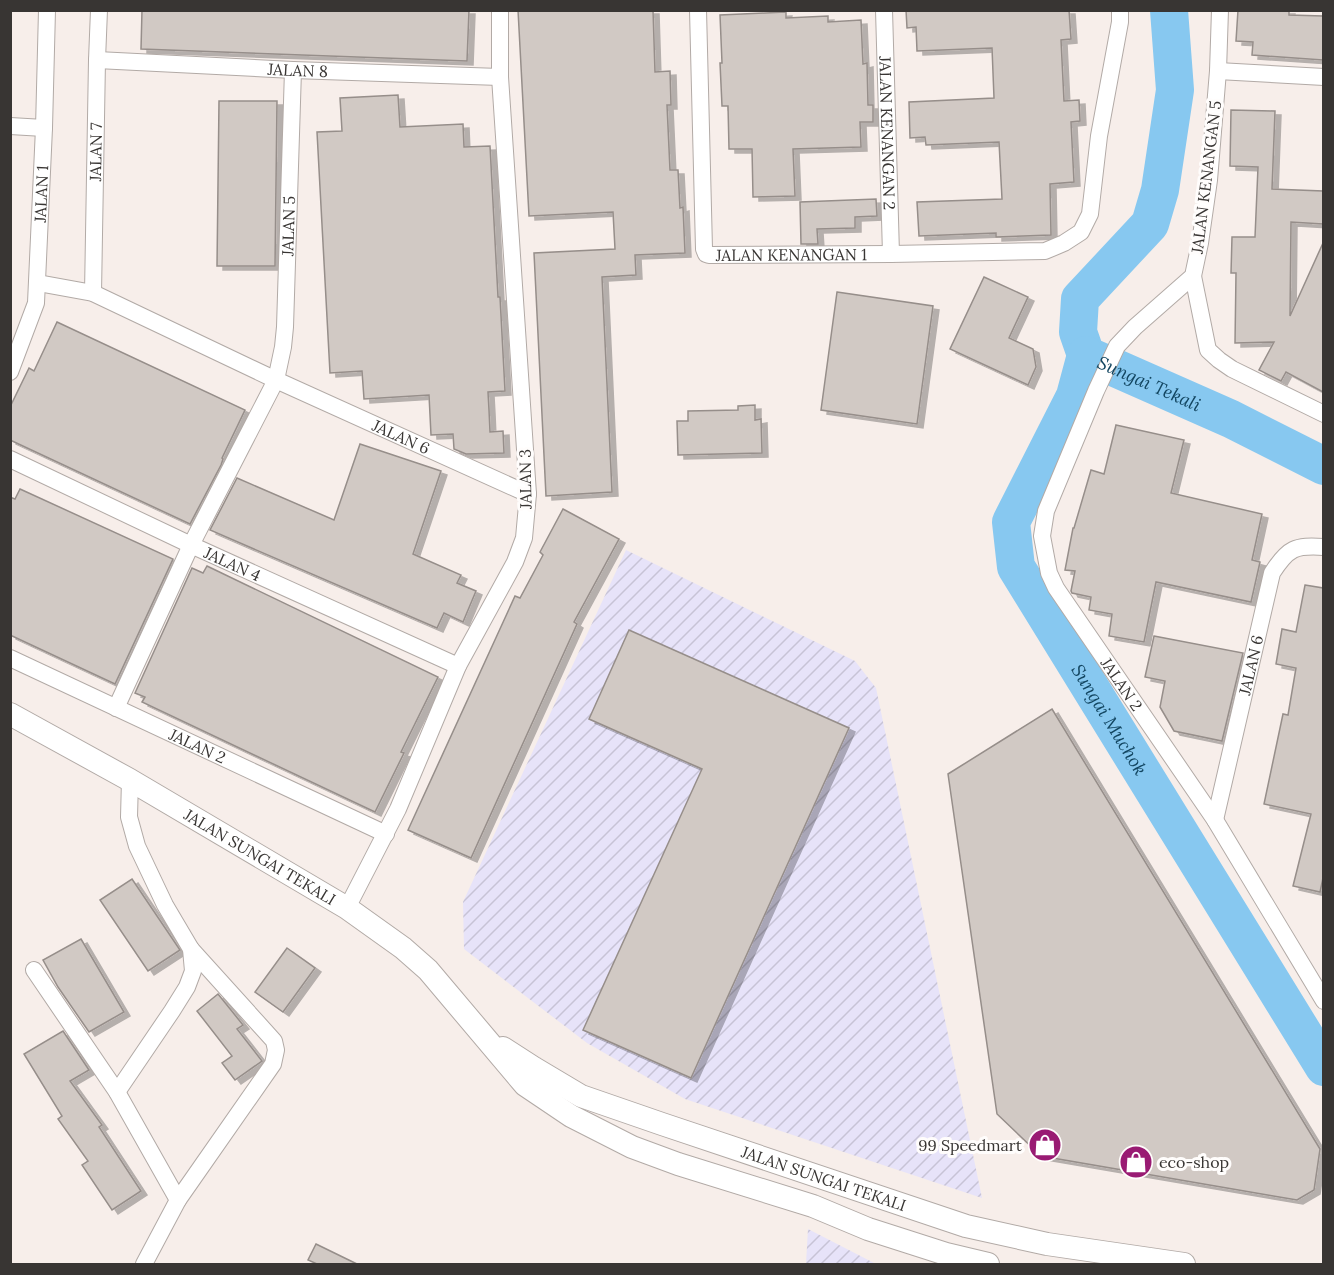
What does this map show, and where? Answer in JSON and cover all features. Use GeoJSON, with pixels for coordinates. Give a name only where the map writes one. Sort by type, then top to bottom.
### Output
{"type":"FeatureCollection","features":[{"type":"Feature","properties":{"kind":"street","name":"JALAN 1"},"geometry":{"type":"LineString","coordinates":[[10,372],[36,303],[47,10]]}},
{"type":"Feature","properties":{"kind":"street","name":"JALAN 7"},"geometry":{"type":"LineString","coordinates":[[93,293],[99,10]]}},
{"type":"Feature","properties":{"kind":"street","name":"JALAN 3"},"geometry":{"type":"LineString","coordinates":[[347,908],[398,809],[458,666],[515,562],[524,538],[528,494],[500,77],[500,10]]}},
{"type":"Feature","properties":{"kind":"street","name":"JALAN KENANGAN 1"},"geometry":{"type":"LineString","coordinates":[[698,10],[704,249],[706,254],[1045,251],[1064,243],[1081,232],[1090,214],[1120,10]]}},
{"type":"Feature","properties":{"kind":"street","name":"JALAN KENANGAN 2"},"geometry":{"type":"LineString","coordinates":[[884,10],[891,254]]}},
{"type":"Feature","properties":{"kind":"street","name":"JALAN KENANGAN 5"},"geometry":{"type":"LineString","coordinates":[[1117,346],[1193,276],[1209,180],[1218,71],[1220,10]]}},
{"type":"Feature","properties":{"kind":"street","name":"JALAN 8"},"geometry":{"type":"LineString","coordinates":[[97,60],[500,77]]}},
{"type":"Feature","properties":{"kind":"street","name":"JALAN 5"},"geometry":{"type":"LineString","coordinates":[[276,380],[285,327],[293,70]]}},
{"type":"Feature","properties":{"kind":"street"},"geometry":{"type":"LineString","coordinates":[[1218,71],[1323,77]]}},
{"type":"Feature","properties":{"kind":"street"},"geometry":{"type":"LineString","coordinates":[[10,126],[44,128]]}},
{"type":"Feature","properties":{"kind":"street"},"geometry":{"type":"LineString","coordinates":[[1193,276],[1208,350],[1232,369],[1323,414]]}},
{"type":"Feature","properties":{"kind":"street","name":"JALAN 6"},"geometry":{"type":"LineString","coordinates":[[38,283],[93,293],[276,380],[528,494]]}},
{"type":"Feature","properties":{"kind":"street","name":"JALAN 2"},"geometry":{"type":"LineString","coordinates":[[1117,346],[1046,511],[1042,536],[1048,573],[1215,820],[1323,1001]]}},
{"type":"Feature","properties":{"kind":"street"},"geometry":{"type":"LineString","coordinates":[[116,708],[191,545],[276,380]]}},
{"type":"Feature","properties":{"kind":"street","name":"JALAN 4"},"geometry":{"type":"LineString","coordinates":[[10,459],[191,545],[458,666]]}},
{"type":"Feature","properties":{"kind":"street","name":"JALAN 6"},"geometry":{"type":"LineString","coordinates":[[1215,820],[1272,573],[1281,559],[1293,549],[1307,546],[1323,547]]}},
{"type":"Feature","properties":{"kind":"street","name":"JALAN 2"},"geometry":{"type":"LineString","coordinates":[[10,658],[386,834]]}},
{"type":"Feature","properties":{"kind":"street","name":"JALAN SUNGAI TEKALI"},"geometry":{"type":"LineString","coordinates":[[10,714],[130,780],[347,908],[403,948],[428,970],[525,1085],[571,1116],[632,1147],[678,1164],[813,1206],[868,1229],[946,1254],[988,1264]]}},
{"type":"Feature","properties":{"kind":"street"},"geometry":{"type":"LineString","coordinates":[[130,780],[129,817],[137,846],[165,905],[190,949],[274,1041],[276,1050],[273,1064],[178,1200],[144,1264]]}},
{"type":"Feature","properties":{"kind":"street"},"geometry":{"type":"LineString","coordinates":[[117,1092],[187,987],[193,971],[190,949]]}},
{"type":"Feature","properties":{"kind":"street"},"geometry":{"type":"LineString","coordinates":[[34,970],[117,1092],[178,1200]]}},
{"type":"Feature","properties":{"kind":"street","name":"JALAN SUNGAI TEKALI"},"geometry":{"type":"LineString","coordinates":[[482,1034],[581,1096],[966,1226],[1047,1244],[1184,1264]]}},
{"type":"Feature","properties":{"kind":"shaded area"},"geometry":{"type":"Polygon","coordinates":[[[626,550],[855,661],[876,688],[982,1198],[685,1099],[587,1043],[464,949],[463,902],[626,550]]]}},
{"type":"Feature","properties":{"kind":"shaded area"},"geometry":{"type":"Polygon","coordinates":[[[808,1229],[876,1264],[806,1264],[808,1229]]]}},
{"type":"Feature","properties":{"kind":"building"},"geometry":{"type":"Polygon","coordinates":[[[142,10],[469,10],[467,61],[141,49],[142,10]]]}},
{"type":"Feature","properties":{"kind":"building"},"geometry":{"type":"Polygon","coordinates":[[[518,10],[653,10],[655,72],[670,71],[671,105],[667,105],[670,170],[678,170],[680,208],[683,207],[685,253],[635,255],[636,275],[602,277],[612,492],[546,496],[534,253],[615,249],[613,212],[529,216],[518,10]]]}},
{"type":"Feature","properties":{"kind":"building"},"geometry":{"type":"Polygon","coordinates":[[[906,10],[1069,10],[1071,39],[1061,40],[1064,101],[1079,100],[1080,121],[1071,122],[1074,182],[1050,184],[1051,235],[996,237],[996,233],[919,236],[917,202],[1002,199],[999,142],[926,145],[925,137],[910,138],[909,102],[994,98],[992,48],[917,51],[916,27],[907,28],[906,10]]]}},
{"type":"Feature","properties":{"kind":"building"},"geometry":{"type":"Polygon","coordinates":[[[1238,10],[1289,10],[1289,15],[1323,16],[1323,60],[1252,55],[1253,42],[1236,41],[1238,10]]]}},
{"type":"Feature","properties":{"kind":"building"},"geometry":{"type":"Polygon","coordinates":[[[786,12],[786,18],[828,16],[828,22],[861,20],[863,64],[867,63],[868,105],[873,105],[873,122],[860,122],[861,147],[793,149],[795,196],[753,197],[752,149],[729,149],[728,106],[722,106],[720,15],[786,12]]]}},
{"type":"Feature","properties":{"kind":"building"},"geometry":{"type":"Polygon","coordinates":[[[398,95],[400,127],[463,124],[464,147],[490,146],[505,391],[488,392],[490,432],[503,431],[504,453],[466,454],[454,449],[453,434],[431,435],[429,395],[364,399],[362,371],[330,373],[317,132],[342,131],[340,98],[398,95]]]}},
{"type":"Feature","properties":{"kind":"building"},"geometry":{"type":"Polygon","coordinates":[[[219,101],[277,101],[275,266],[217,266],[219,101]]]}},
{"type":"Feature","properties":{"kind":"building"},"geometry":{"type":"Polygon","coordinates":[[[1231,110],[1275,111],[1272,189],[1323,191],[1323,224],[1291,222],[1290,316],[1323,243],[1323,392],[1286,372],[1281,381],[1259,370],[1274,342],[1235,343],[1236,273],[1231,273],[1232,237],[1255,237],[1258,167],[1230,166],[1231,110]]]}},
{"type":"Feature","properties":{"kind":"building"},"geometry":{"type":"Polygon","coordinates":[[[876,199],[877,216],[855,217],[855,228],[817,229],[818,244],[801,244],[800,202],[876,199]]]}},
{"type":"Feature","properties":{"kind":"building"},"geometry":{"type":"Polygon","coordinates":[[[984,277],[1028,297],[1009,338],[1033,349],[1036,367],[1028,385],[950,349],[984,277]]]}},
{"type":"Feature","properties":{"kind":"building"},"geometry":{"type":"Polygon","coordinates":[[[837,292],[933,306],[917,424],[821,410],[837,292]]]}},
{"type":"Feature","properties":{"kind":"building"},"geometry":{"type":"Polygon","coordinates":[[[57,322],[245,410],[222,458],[221,465],[190,524],[10,440],[10,407],[29,368],[34,371],[57,322]]]}},
{"type":"Feature","properties":{"kind":"building"},"geometry":{"type":"Polygon","coordinates":[[[755,405],[755,420],[761,419],[762,453],[678,455],[677,421],[688,421],[688,411],[738,410],[738,406],[755,405]]]}},
{"type":"Feature","properties":{"kind":"building"},"geometry":{"type":"Polygon","coordinates":[[[1116,425],[1184,440],[1171,493],[1262,514],[1252,560],[1260,562],[1251,602],[1156,582],[1144,642],[1109,636],[1112,614],[1089,610],[1091,597],[1072,593],[1075,571],[1065,570],[1073,528],[1091,470],[1104,474],[1116,425]]]}},
{"type":"Feature","properties":{"kind":"building"},"geometry":{"type":"Polygon","coordinates":[[[360,444],[441,471],[413,554],[461,575],[457,583],[476,591],[463,622],[444,613],[437,628],[210,530],[237,478],[334,520],[360,444]]]}},
{"type":"Feature","properties":{"kind":"building"},"geometry":{"type":"Polygon","coordinates":[[[20,489],[173,559],[115,684],[10,635],[10,497],[15,499],[20,489]]]}},
{"type":"Feature","properties":{"kind":"building"},"geometry":{"type":"Polygon","coordinates":[[[563,509],[619,539],[574,622],[577,624],[471,858],[408,830],[515,596],[520,598],[543,555],[540,552],[563,509]]]}},
{"type":"Feature","properties":{"kind":"building"},"geometry":{"type":"Polygon","coordinates":[[[207,566],[438,677],[401,752],[404,753],[375,812],[142,702],[145,697],[135,693],[192,568],[203,573],[207,566]]]}},
{"type":"Feature","properties":{"kind":"building"},"geometry":{"type":"Polygon","coordinates":[[[1305,585],[1323,588],[1323,878],[1320,892],[1293,886],[1311,814],[1264,804],[1283,714],[1288,715],[1296,668],[1276,664],[1282,629],[1296,632],[1305,585]]]}},
{"type":"Feature","properties":{"kind":"building"},"geometry":{"type":"Polygon","coordinates":[[[629,630],[849,728],[691,1078],[583,1030],[702,769],[589,719],[629,630]]]}},
{"type":"Feature","properties":{"kind":"building"},"geometry":{"type":"Polygon","coordinates":[[[1154,636],[1243,653],[1222,741],[1174,731],[1160,707],[1165,681],[1145,677],[1154,636]]]}},
{"type":"Feature","properties":{"kind":"building"},"geometry":{"type":"Polygon","coordinates":[[[1052,709],[1320,1149],[1314,1190],[1297,1200],[1041,1156],[997,1114],[948,774],[1052,709]]]}},
{"type":"Feature","properties":{"kind":"building"},"geometry":{"type":"Polygon","coordinates":[[[132,879],[180,950],[148,971],[100,900],[132,879]]]}},
{"type":"Feature","properties":{"kind":"building"},"geometry":{"type":"Polygon","coordinates":[[[81,939],[124,1012],[89,1032],[58,987],[43,960],[81,939]]]}},
{"type":"Feature","properties":{"kind":"building"},"geometry":{"type":"Polygon","coordinates":[[[287,948],[315,968],[283,1012],[255,992],[287,948]]]}},
{"type":"Feature","properties":{"kind":"building"},"geometry":{"type":"Polygon","coordinates":[[[218,994],[243,1025],[237,1029],[262,1061],[235,1080],[222,1063],[232,1056],[197,1011],[218,994]]]}},
{"type":"Feature","properties":{"kind":"building"},"geometry":{"type":"Polygon","coordinates":[[[63,1031],[89,1070],[70,1081],[102,1125],[99,1127],[141,1191],[112,1210],[82,1165],[88,1161],[58,1119],[62,1116],[24,1054],[63,1031]]]}},
{"type":"Feature","properties":{"kind":"building"},"geometry":{"type":"Polygon","coordinates":[[[316,1244],[357,1264],[317,1264],[308,1260],[316,1244]]]}},
{"type":"Feature","properties":{"kind":"waterway","name":"Sungai Tekali"},"geometry":{"type":"LineString","coordinates":[[1169,10],[1175,90],[1160,190],[1150,224],[1080,299],[1078,332],[1086,355],[1231,419],[1324,466]]}},
{"type":"Feature","properties":{"kind":"waterway","name":"Sungai Muchok"},"geometry":{"type":"LineString","coordinates":[[1086,355],[1075,396],[1011,522],[1016,567],[1324,1067]]}},
{"type":"Feature","properties":{"kind":"place","name":"99 Speedmart"},"geometry":{"type":"Point","coordinates":[1045,1145]}},
{"type":"Feature","properties":{"kind":"place","name":"eco-shop"},"geometry":{"type":"Point","coordinates":[1136,1162]}}]}
